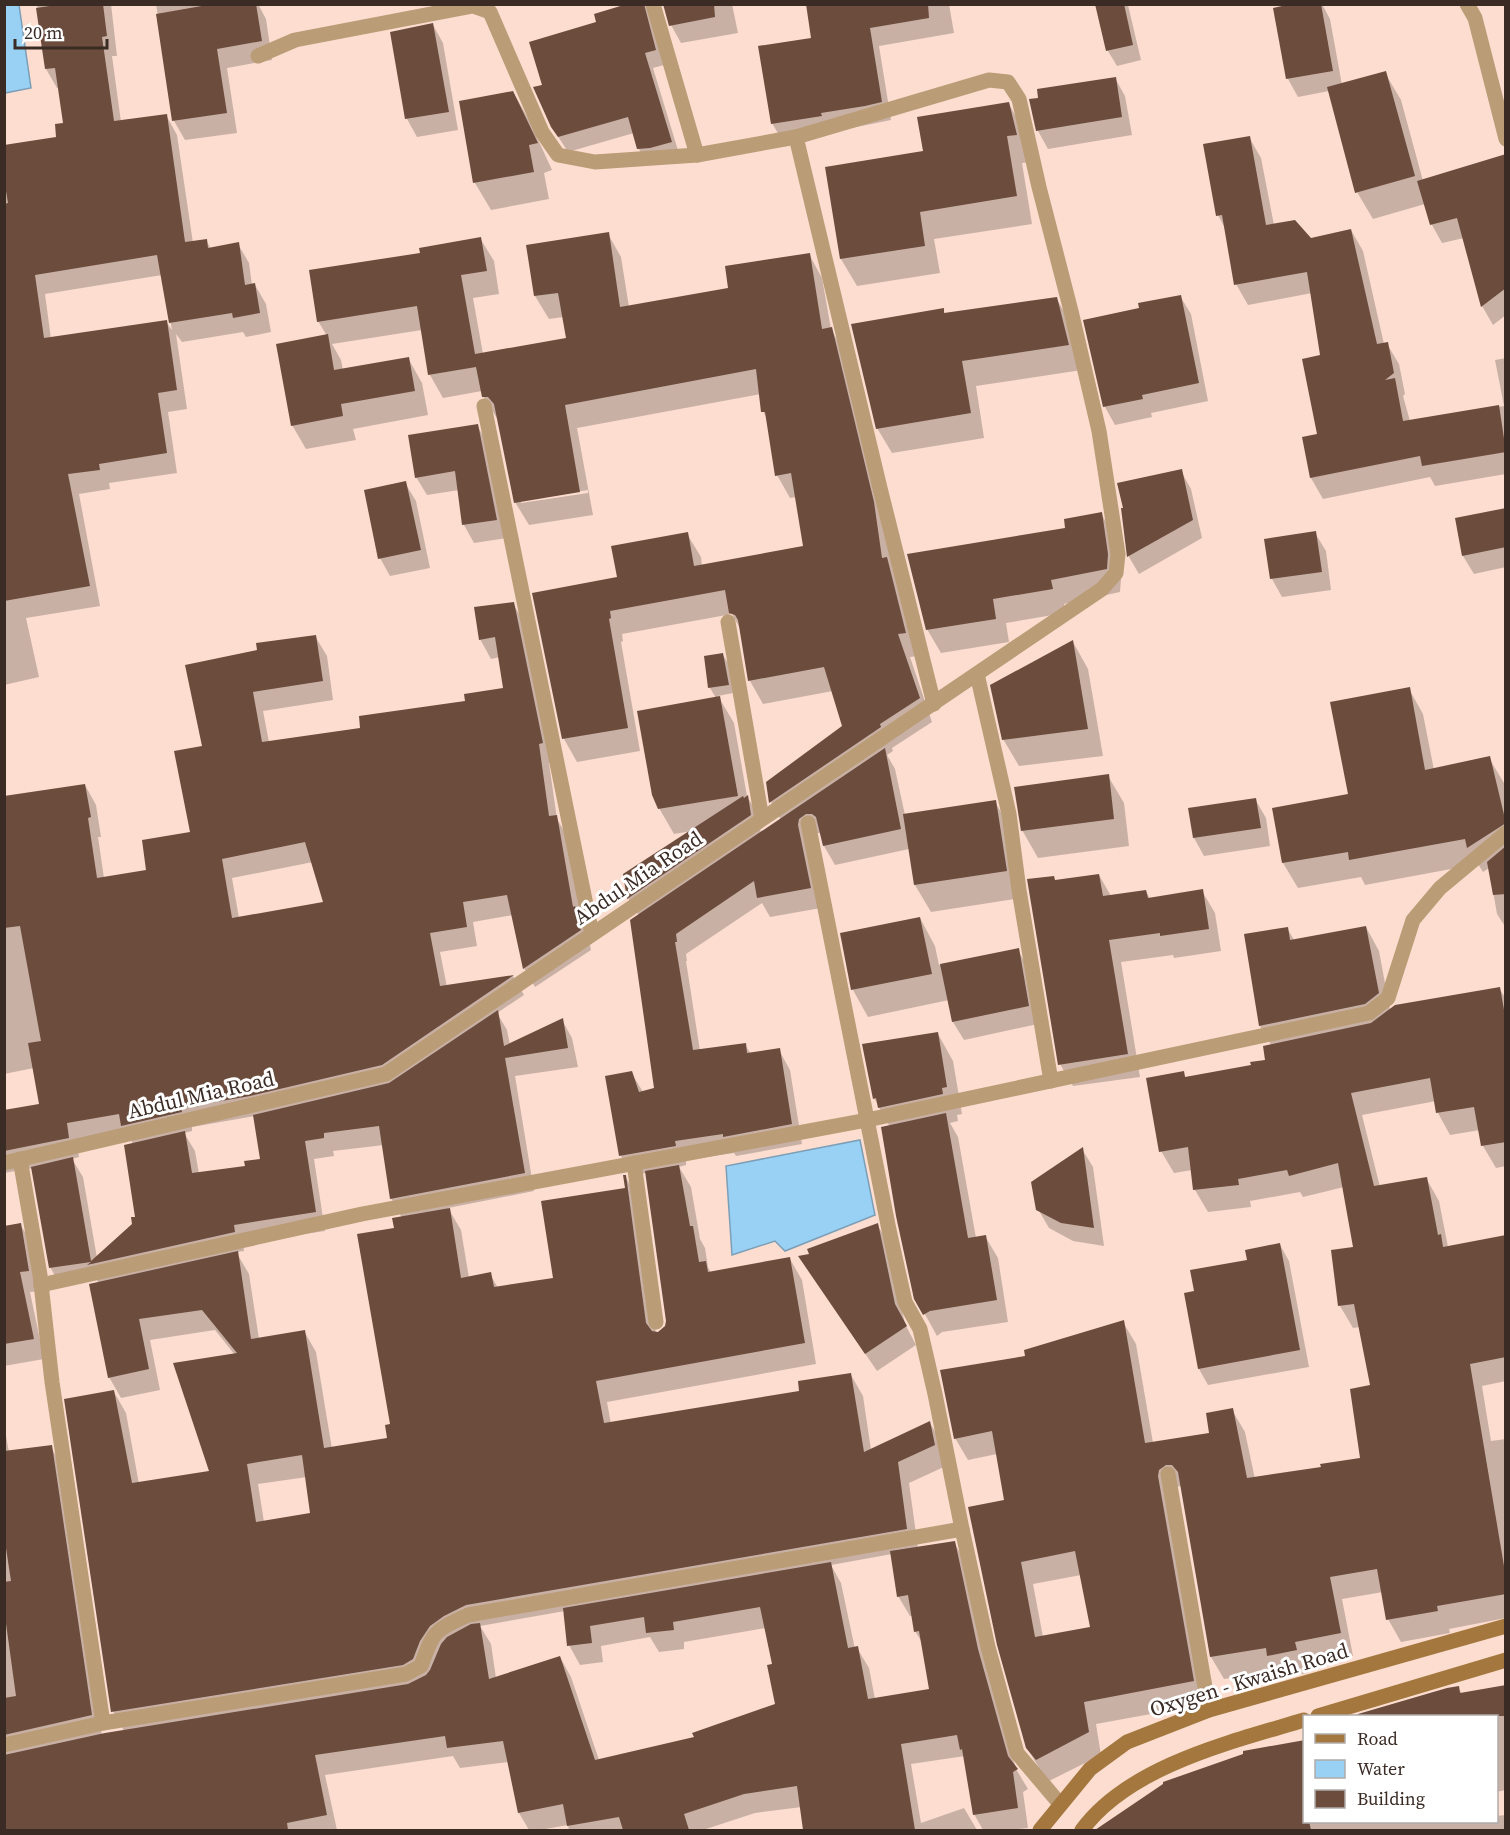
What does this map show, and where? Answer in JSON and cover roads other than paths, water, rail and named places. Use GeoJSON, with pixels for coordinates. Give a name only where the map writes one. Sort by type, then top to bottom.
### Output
{"type":"FeatureCollection","features":[{"type":"Feature","properties":{"kind":"main road","name":"Oxygen - Kwaish Road"},"geometry":{"type":"LineString","coordinates":[[1040,1830],[1090,1769],[1127,1742],[1209,1710],[1506,1626]]}},
{"type":"Feature","properties":{"kind":"main road"},"geometry":{"type":"LineString","coordinates":[[1321,1715],[1506,1660]]}},
{"type":"Feature","properties":{"kind":"main road"},"geometry":{"type":"LineString","coordinates":[[1082,1830],[1118,1796],[1178,1760],[1303,1721]]}},
{"type":"Feature","properties":{"kind":"street"},"geometry":{"type":"LineString","coordinates":[[653,4],[697,155]]}},
{"type":"Feature","properties":{"kind":"street"},"geometry":{"type":"LineString","coordinates":[[1467,4],[1475,18],[1506,139]]}},
{"type":"Feature","properties":{"kind":"street"},"geometry":{"type":"LineString","coordinates":[[258,56],[295,40],[473,6],[490,12],[542,132],[558,155],[595,162],[697,155],[796,137],[934,704]]}},
{"type":"Feature","properties":{"kind":"street","name":"Abdul Mia Road"},"geometry":{"type":"LineString","coordinates":[[12,1161],[386,1074],[1102,589],[1116,573],[1118,554],[1099,431],[1019,99],[1008,82],[989,80],[796,137]]}},
{"type":"Feature","properties":{"kind":"street"},"geometry":{"type":"LineString","coordinates":[[484,406],[592,934]]}},
{"type":"Feature","properties":{"kind":"street"},"geometry":{"type":"LineString","coordinates":[[728,622],[762,819]]}},
{"type":"Feature","properties":{"kind":"street"},"geometry":{"type":"LineString","coordinates":[[977,674],[1009,814],[1018,890],[1051,1081]]}},
{"type":"Feature","properties":{"kind":"street"},"geometry":{"type":"LineString","coordinates":[[808,823],[905,1302],[920,1329],[988,1647],[1017,1753],[1060,1804]]}},
{"type":"Feature","properties":{"kind":"street"},"geometry":{"type":"LineString","coordinates":[[41,1285],[362,1214],[867,1120],[1369,1013],[1388,998],[1413,920],[1440,888],[1506,833]]}},
{"type":"Feature","properties":{"kind":"street"},"geometry":{"type":"LineString","coordinates":[[12,1161],[41,1285],[52,1382],[103,1723]]}},
{"type":"Feature","properties":{"kind":"street"},"geometry":{"type":"LineString","coordinates":[[634,1163],[656,1322]]}},
{"type":"Feature","properties":{"kind":"street"},"geometry":{"type":"LineString","coordinates":[[1168,1474],[1209,1710]]}},
{"type":"Feature","properties":{"kind":"street"},"geometry":{"type":"LineString","coordinates":[[4,1745],[103,1723],[406,1674],[421,1666],[429,1644],[438,1629],[468,1615],[962,1529]]}},
{"type":"Feature","properties":{"kind":"water"},"geometry":{"type":"Polygon","coordinates":[[[5,4],[19,5],[31,88],[5,93],[5,4]]]}},
{"type":"Feature","properties":{"kind":"water"},"geometry":{"type":"Polygon","coordinates":[[[860,1140],[875,1215],[785,1251],[775,1241],[732,1255],[726,1166],[860,1140]]]}}]}
